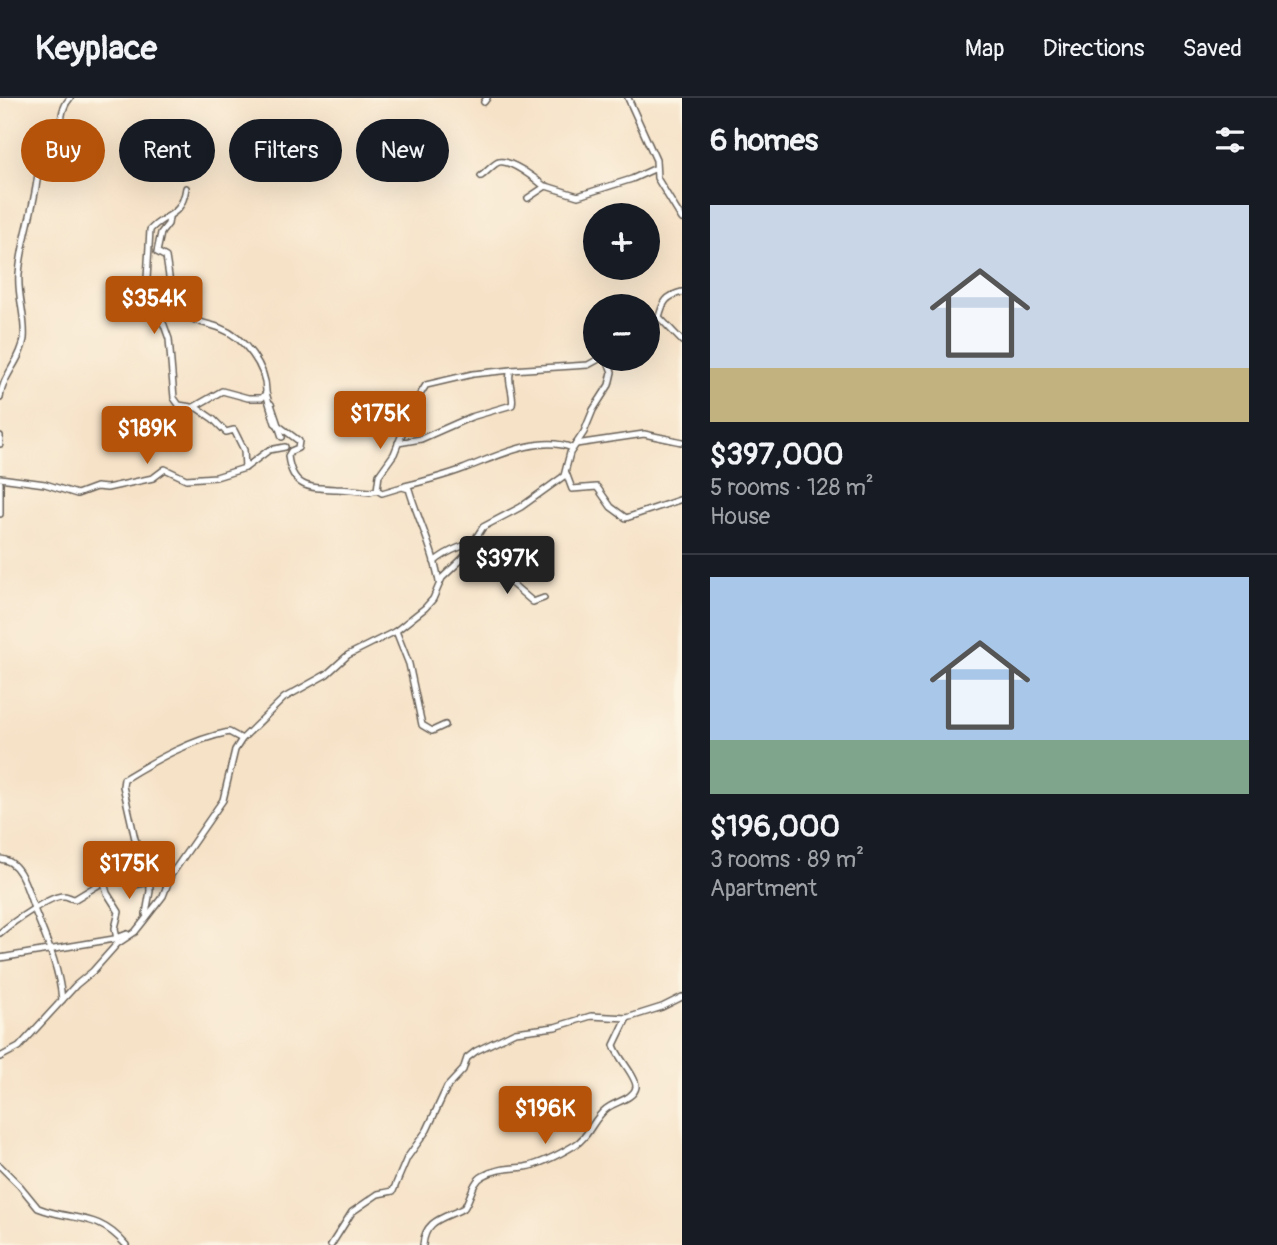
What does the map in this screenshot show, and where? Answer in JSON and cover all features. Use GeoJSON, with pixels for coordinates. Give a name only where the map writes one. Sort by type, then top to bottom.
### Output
{"type":"FeatureCollection","features":[{"type":"Feature","properties":{"kind":"street"},"geometry":{"type":"LineString","coordinates":[[0,398],[2,384],[19,357],[24,341],[19,277],[25,233],[38,183],[39,163],[58,136],[62,108],[70,98]]}},
{"type":"Feature","properties":{"kind":"street"},"geometry":{"type":"LineString","coordinates":[[628,98],[656,160],[654,169],[659,183],[682,219]]}},
{"type":"Feature","properties":{"kind":"street"},"geometry":{"type":"LineString","coordinates":[[481,176],[497,162],[502,162],[524,170],[544,186],[579,196],[654,169]]}},
{"type":"Feature","properties":{"kind":"street"},"geometry":{"type":"LineString","coordinates":[[528,198],[544,186]]}},
{"type":"Feature","properties":{"kind":"street"},"geometry":{"type":"LineString","coordinates":[[186,188],[180,207],[169,218],[156,224],[149,236],[146,295],[169,339],[174,398],[179,405],[194,407],[213,419],[226,432],[235,432],[244,450],[245,468]]}},
{"type":"Feature","properties":{"kind":"street"},"geometry":{"type":"LineString","coordinates":[[169,218],[161,233],[158,252],[166,257],[173,296],[182,301],[186,314],[191,318],[226,330],[242,342],[262,374],[264,396],[274,407],[294,476],[306,486],[377,490],[385,493],[449,474],[510,451],[552,444],[574,446],[644,434],[682,442]]}},
{"type":"Feature","properties":{"kind":"street"},"geometry":{"type":"LineString","coordinates":[[660,313],[663,302],[681,292]]}},
{"type":"Feature","properties":{"kind":"street"},"geometry":{"type":"LineString","coordinates":[[660,318],[682,341]]}},
{"type":"Feature","properties":{"kind":"street"},"geometry":{"type":"LineString","coordinates":[[377,490],[379,475],[398,443],[414,404],[426,384],[473,374],[583,365]]}},
{"type":"Feature","properties":{"kind":"street"},"geometry":{"type":"LineString","coordinates":[[398,443],[421,439],[471,417],[512,405],[509,375],[511,370]]}},
{"type":"Feature","properties":{"kind":"street"},"geometry":{"type":"LineString","coordinates":[[612,371],[609,385],[567,459],[566,473],[572,489],[597,486],[611,507],[626,518],[682,499]]}},
{"type":"Feature","properties":{"kind":"street"},"geometry":{"type":"LineString","coordinates":[[194,407],[222,391],[248,398],[264,396]]}},
{"type":"Feature","properties":{"kind":"street"},"geometry":{"type":"LineString","coordinates":[[269,403],[282,438]]}},
{"type":"Feature","properties":{"kind":"street"},"geometry":{"type":"LineString","coordinates":[[275,423],[299,441],[298,448],[289,452],[288,456]]}},
{"type":"Feature","properties":{"kind":"street"},"geometry":{"type":"LineString","coordinates":[[0,436],[0,444]]}},
{"type":"Feature","properties":{"kind":"street"},"geometry":{"type":"LineString","coordinates":[[0,514],[0,480],[46,484],[77,494],[96,487],[107,488],[153,478],[164,469],[187,479],[216,477],[245,468],[269,450],[285,447]]}},
{"type":"Feature","properties":{"kind":"street"},"geometry":{"type":"LineString","coordinates":[[0,1057],[23,1043],[118,940],[138,929],[162,898],[170,875],[223,800],[235,750],[242,739],[292,692],[327,674],[348,655],[396,631],[429,604],[439,582],[458,564],[486,524],[531,501],[561,480],[566,473]]}},
{"type":"Feature","properties":{"kind":"street"},"geometry":{"type":"LineString","coordinates":[[405,486],[409,489],[439,582]]}},
{"type":"Feature","properties":{"kind":"street"},"geometry":{"type":"LineString","coordinates":[[434,562],[448,552],[483,542],[488,545],[510,582],[533,602],[544,598]]}},
{"type":"Feature","properties":{"kind":"street"},"geometry":{"type":"LineString","coordinates":[[396,631],[408,662],[422,725],[432,731],[445,725]]}},
{"type":"Feature","properties":{"kind":"street"},"geometry":{"type":"LineString","coordinates":[[146,916],[148,868],[135,839],[123,786],[124,779],[200,740],[229,732],[242,739]]}},
{"type":"Feature","properties":{"kind":"street"},"geometry":{"type":"LineString","coordinates":[[0,859],[8,860],[22,876],[51,948],[61,980],[62,1000]]}},
{"type":"Feature","properties":{"kind":"street"},"geometry":{"type":"LineString","coordinates":[[0,933],[38,904],[62,896],[75,899],[103,879],[126,880],[133,886],[170,875]]}},
{"type":"Feature","properties":{"kind":"street"},"geometry":{"type":"LineString","coordinates":[[103,879],[107,893],[119,912],[115,928],[118,940]]}},
{"type":"Feature","properties":{"kind":"street"},"geometry":{"type":"LineString","coordinates":[[0,958],[51,948],[118,940]]}},
{"type":"Feature","properties":{"kind":"street"},"geometry":{"type":"LineString","coordinates":[[331,1245],[352,1212],[378,1194],[393,1191],[407,1158],[427,1129],[447,1087],[463,1070],[467,1058],[515,1032],[555,1027],[590,1016],[626,1018],[662,1007],[682,997]]}},
{"type":"Feature","properties":{"kind":"street"},"geometry":{"type":"LineString","coordinates":[[423,1245],[429,1227],[441,1216],[464,1208],[475,1183],[481,1177],[503,1168],[533,1165],[573,1147],[583,1140],[599,1115],[633,1094],[634,1079],[626,1070],[614,1045],[626,1018]]}},
{"type":"Feature","properties":{"kind":"street"},"geometry":{"type":"LineString","coordinates":[[0,1166],[38,1209],[79,1217],[107,1227],[126,1245]]}}]}
